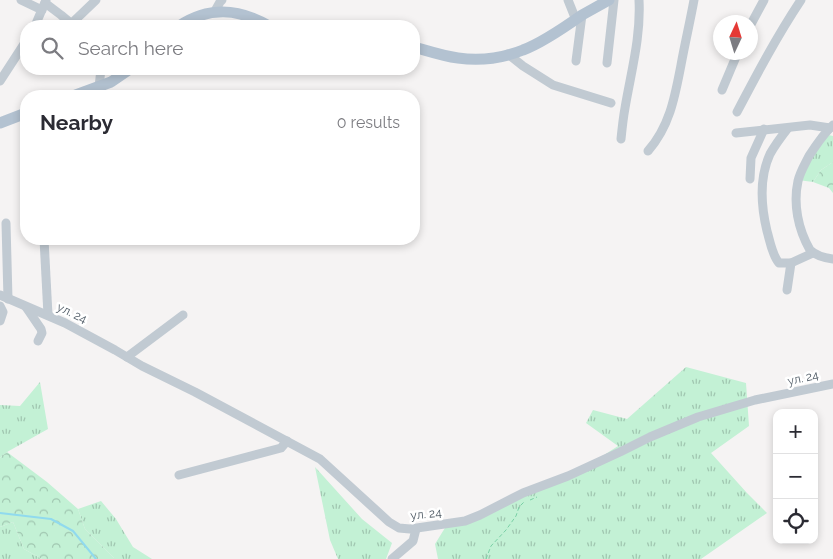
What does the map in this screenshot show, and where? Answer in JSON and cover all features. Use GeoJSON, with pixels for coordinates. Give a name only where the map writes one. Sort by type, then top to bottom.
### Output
{"type":"FeatureCollection","features":[{"type":"Feature","properties":{"kind":"main road"},"geometry":{"type":"LineString","coordinates":[[420,49],[460,59],[488,58],[524,50],[609,0]]}},
{"type":"Feature","properties":{"kind":"main road"},"geometry":{"type":"LineString","coordinates":[[189,20],[204,13],[215,11],[230,12],[256,20]]}},
{"type":"Feature","properties":{"kind":"main road"},"geometry":{"type":"LineString","coordinates":[[104,90],[122,75]]}},
{"type":"Feature","properties":{"kind":"main road"},"geometry":{"type":"LineString","coordinates":[[0,123],[20,115]]}},
{"type":"Feature","properties":{"kind":"street"},"geometry":{"type":"LineString","coordinates":[[21,0],[44,5],[67,20]]}},
{"type":"Feature","properties":{"kind":"street"},"geometry":{"type":"LineString","coordinates":[[78,20],[96,0]]}},
{"type":"Feature","properties":{"kind":"street"},"geometry":{"type":"LineString","coordinates":[[215,11],[222,0]]}},
{"type":"Feature","properties":{"kind":"street"},"geometry":{"type":"LineString","coordinates":[[568,0],[579,17],[576,61]]}},
{"type":"Feature","properties":{"kind":"street"},"geometry":{"type":"LineString","coordinates":[[607,63],[614,0]]}},
{"type":"Feature","properties":{"kind":"street"},"geometry":{"type":"LineString","coordinates":[[621,139],[636,52],[639,0]]}},
{"type":"Feature","properties":{"kind":"street"},"geometry":{"type":"LineString","coordinates":[[648,150],[656,142],[666,123],[674,101],[694,0]]}},
{"type":"Feature","properties":{"kind":"street"},"geometry":{"type":"LineString","coordinates":[[756,15],[764,0]]}},
{"type":"Feature","properties":{"kind":"street"},"geometry":{"type":"LineString","coordinates":[[737,112],[784,24],[801,0]]}},
{"type":"Feature","properties":{"kind":"street"},"geometry":{"type":"LineString","coordinates":[[37,20],[44,5]]}},
{"type":"Feature","properties":{"kind":"street"},"geometry":{"type":"LineString","coordinates":[[0,80],[20,50]]}},
{"type":"Feature","properties":{"kind":"street"},"geometry":{"type":"LineString","coordinates":[[508,54],[553,85],[611,103]]}},
{"type":"Feature","properties":{"kind":"street"},"geometry":{"type":"LineString","coordinates":[[722,90],[735,60]]}},
{"type":"Feature","properties":{"kind":"street"},"geometry":{"type":"LineString","coordinates":[[101,75],[102,90]]}},
{"type":"Feature","properties":{"kind":"street"},"geometry":{"type":"LineString","coordinates":[[736,133],[810,125],[831,126]]}},
{"type":"Feature","properties":{"kind":"street"},"geometry":{"type":"LineString","coordinates":[[831,126],[818,141],[802,170],[798,180],[796,204],[799,225],[808,247],[812,253],[833,260]]}},
{"type":"Feature","properties":{"kind":"street"},"geometry":{"type":"LineString","coordinates":[[788,128],[772,150],[766,163],[762,204],[769,238],[779,264],[791,263],[812,253]]}},
{"type":"Feature","properties":{"kind":"street"},"geometry":{"type":"LineString","coordinates":[[750,179],[751,158],[764,129]]}},
{"type":"Feature","properties":{"kind":"street"},"geometry":{"type":"LineString","coordinates":[[4,297],[6,223]]}},
{"type":"Feature","properties":{"kind":"street"},"geometry":{"type":"LineString","coordinates":[[44,245],[48,315]]}},
{"type":"Feature","properties":{"kind":"street"},"geometry":{"type":"LineString","coordinates":[[787,290],[791,263]]}},
{"type":"Feature","properties":{"kind":"street","name":"ул. 24"},"geometry":{"type":"LineString","coordinates":[[4,297],[66,323],[320,459],[389,522],[399,528],[410,529],[465,522],[523,493],[568,476],[650,437],[698,417],[755,400],[833,384]]}},
{"type":"Feature","properties":{"kind":"street"},"geometry":{"type":"LineString","coordinates":[[24,305],[41,329],[42,334],[38,341]]}},
{"type":"Feature","properties":{"kind":"street"},"geometry":{"type":"LineString","coordinates":[[0,306],[4,312],[0,321]]}},
{"type":"Feature","properties":{"kind":"street"},"geometry":{"type":"LineString","coordinates":[[127,357],[182,315]]}},
{"type":"Feature","properties":{"kind":"street"},"geometry":{"type":"LineString","coordinates":[[179,475],[281,448],[287,442]]}},
{"type":"Feature","properties":{"kind":"street"},"geometry":{"type":"LineString","coordinates":[[392,559],[413,541],[416,528]]}},
{"type":"Feature","properties":{"kind":"path"},"geometry":{"type":"LineString","coordinates":[[530,499],[537,497]]}},
{"type":"Feature","properties":{"kind":"path"},"geometry":{"type":"LineString","coordinates":[[486,559],[492,546],[516,516],[523,502]]}},
{"type":"Feature","properties":{"kind":"green space"},"geometry":{"type":"Polygon","coordinates":[[[824,134],[833,136],[833,162],[821,170],[813,182],[798,180],[824,134]]]}},
{"type":"Feature","properties":{"kind":"green space"},"geometry":{"type":"Polygon","coordinates":[[[833,162],[833,193],[829,188],[813,182],[821,170],[833,162]]]}},
{"type":"Feature","properties":{"kind":"green space"},"geometry":{"type":"Polygon","coordinates":[[[686,367],[746,383],[749,426],[711,453],[767,513],[701,559],[438,559],[435,544],[448,523],[471,520],[584,468],[618,446],[586,423],[593,410],[627,419],[686,367]]]}},
{"type":"Feature","properties":{"kind":"green space"},"geometry":{"type":"Polygon","coordinates":[[[40,382],[48,429],[7,452],[0,458],[0,405],[20,406],[40,382]]]}},
{"type":"Feature","properties":{"kind":"green space"},"geometry":{"type":"Polygon","coordinates":[[[7,452],[47,482],[78,509],[85,529],[115,559],[42,559],[24,549],[13,522],[0,527],[0,458],[7,452]]]}},
{"type":"Feature","properties":{"kind":"green space"},"geometry":{"type":"Polygon","coordinates":[[[315,467],[362,519],[392,543],[386,559],[338,559],[330,540],[315,467]]]}},
{"type":"Feature","properties":{"kind":"green space"},"geometry":{"type":"Polygon","coordinates":[[[101,501],[116,519],[133,547],[152,559],[115,559],[85,529],[78,509],[101,501]]]}},
{"type":"Feature","properties":{"kind":"green space"},"geometry":{"type":"Polygon","coordinates":[[[13,522],[24,549],[42,559],[0,559],[0,527],[13,522]]]}},
{"type":"Feature","properties":{"kind":"waterway"},"geometry":{"type":"LineString","coordinates":[[0,513],[51,519],[73,531],[96,559]]}}]}
